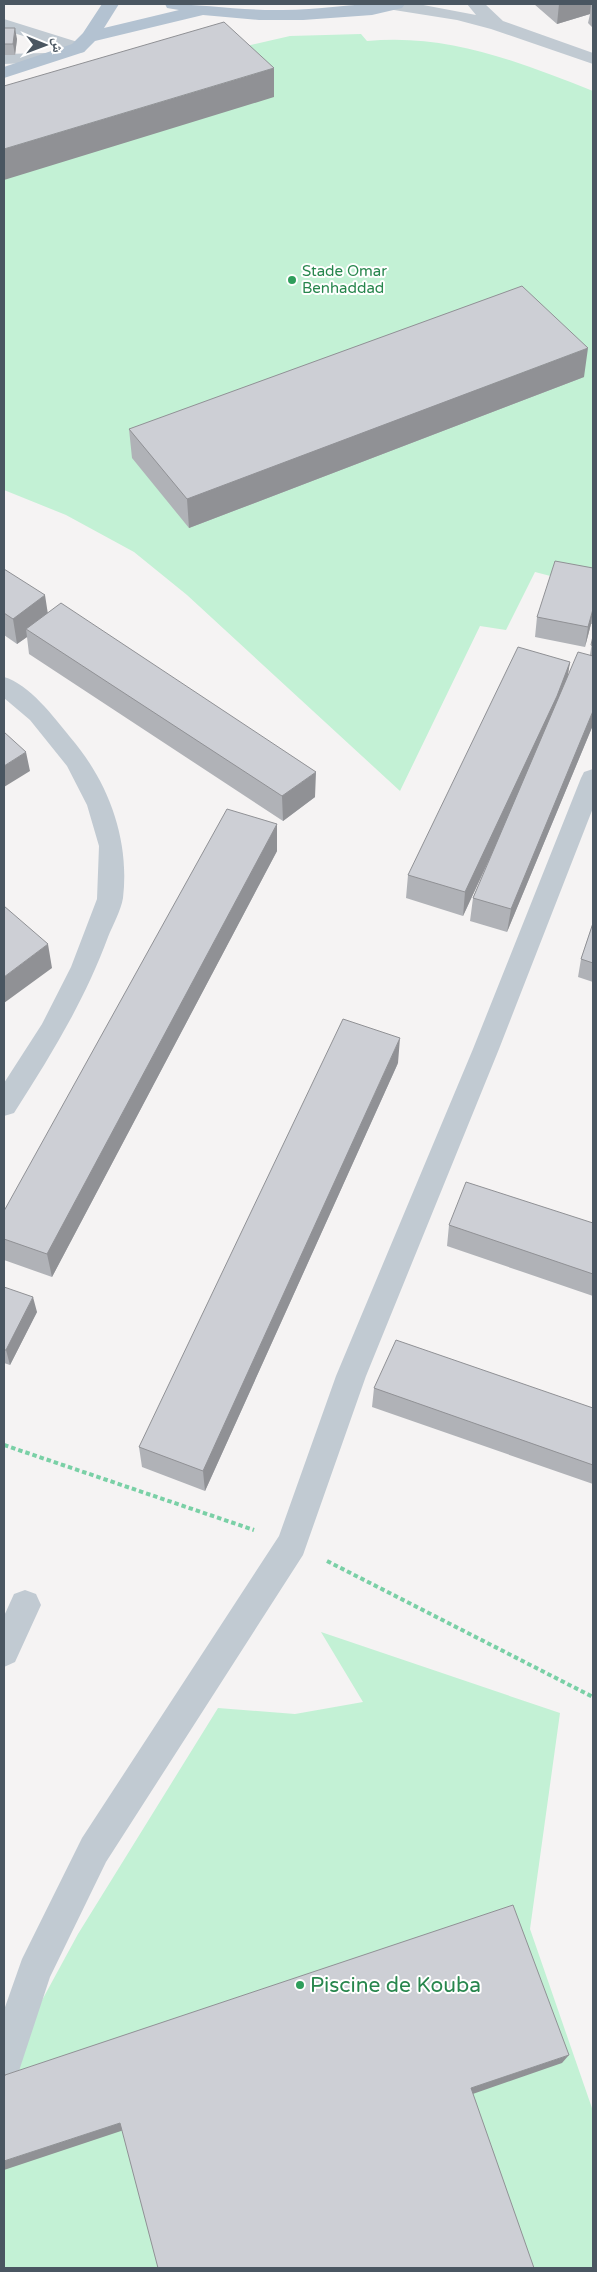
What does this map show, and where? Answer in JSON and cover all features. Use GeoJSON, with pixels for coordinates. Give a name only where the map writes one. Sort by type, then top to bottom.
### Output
{"type":"FeatureCollection","features":[{"type":"Feature","properties":{"kind":"main road"},"geometry":{"type":"LineString","coordinates":[[83,42],[106,13],[110,4]]}},
{"type":"Feature","properties":{"kind":"main road"},"geometry":{"type":"LineString","coordinates":[[173,4],[228,21],[241,9],[275,16],[333,13],[395,4]]}},
{"type":"Feature","properties":{"kind":"main road"},"geometry":{"type":"LineString","coordinates":[[4,73],[83,42],[207,13]]}},
{"type":"Feature","properties":{"kind":"main road"},"geometry":{"type":"LineString","coordinates":[[83,42],[97,52],[134,44]]}},
{"type":"Feature","properties":{"kind":"street"},"geometry":{"type":"LineString","coordinates":[[395,4],[497,25],[593,60]]}},
{"type":"Feature","properties":{"kind":"street"},"geometry":{"type":"LineString","coordinates":[[477,6],[496,4]]}},
{"type":"Feature","properties":{"kind":"street"},"geometry":{"type":"LineString","coordinates":[[477,6],[497,25]]}},
{"type":"Feature","properties":{"kind":"street"},"geometry":{"type":"LineString","coordinates":[[6,25],[83,42]]}},
{"type":"Feature","properties":{"kind":"street"},"geometry":{"type":"LineString","coordinates":[[4,59],[45,58]]}},
{"type":"Feature","properties":{"kind":"street"},"geometry":{"type":"LineString","coordinates":[[4,685],[38,714],[77,761],[99,805],[111,846],[110,899],[84,967],[52,1031],[4,1105]]}},
{"type":"Feature","properties":{"kind":"street"},"geometry":{"type":"LineString","coordinates":[[4,2064],[34,1971],[94,1850],[292,1544],[351,1376],[486,1049],[593,778]]}},
{"type":"Feature","properties":{"kind":"street"},"geometry":{"type":"LineString","coordinates":[[4,1651],[25,1605]]}},
{"type":"Feature","properties":{"kind":"path"},"geometry":{"type":"LineString","coordinates":[[4,1445],[292,1544],[593,1697]]}},
{"type":"Feature","properties":{"kind":"green space","name":"Stade Omar Benhaddad"},"geometry":{"type":"Polygon","coordinates":[[[361,34],[367,41],[426,41],[483,52],[593,91],[593,587],[535,572],[506,630],[480,626],[400,791],[187,595],[134,552],[66,515],[4,490],[4,116],[225,51],[290,36],[361,34]]]}},
{"type":"Feature","properties":{"kind":"green space","name":"Piscine de Kouba"},"geometry":{"type":"Polygon","coordinates":[[[321,1632],[560,1713],[530,1929],[593,2111],[593,2268],[4,2268],[4,2103],[22,2037],[78,1934],[218,1708],[295,1714],[363,1702],[321,1632]]]}},
{"type":"Feature","properties":{"kind":"building"},"geometry":{"type":"Polygon","coordinates":[[[224,22],[274,68],[4,149],[4,86],[224,22]]]}},
{"type":"Feature","properties":{"kind":"building"},"geometry":{"type":"Polygon","coordinates":[[[4,28],[15,28],[13,44],[4,44],[4,28]]]}},
{"type":"Feature","properties":{"kind":"building"},"geometry":{"type":"Polygon","coordinates":[[[522,286],[588,348],[187,499],[129,429],[522,286]]]}},
{"type":"Feature","properties":{"kind":"building"},"geometry":{"type":"Polygon","coordinates":[[[555,561],[593,568],[593,609],[588,627],[537,617],[555,561]]]}},
{"type":"Feature","properties":{"kind":"building"},"geometry":{"type":"Polygon","coordinates":[[[4,569],[45,595],[13,619],[4,613],[4,569]]]}},
{"type":"Feature","properties":{"kind":"building"},"geometry":{"type":"Polygon","coordinates":[[[61,603],[316,772],[282,796],[26,629],[61,603]]]}},
{"type":"Feature","properties":{"kind":"building"},"geometry":{"type":"Polygon","coordinates":[[[518,647],[570,662],[557,696],[465,892],[408,875],[518,647]]]}},
{"type":"Feature","properties":{"kind":"building"},"geometry":{"type":"Polygon","coordinates":[[[578,652],[593,656],[593,711],[511,909],[473,898],[578,652]]]}},
{"type":"Feature","properties":{"kind":"building"},"geometry":{"type":"Polygon","coordinates":[[[4,732],[26,752],[4,766],[4,732]]]}},
{"type":"Feature","properties":{"kind":"building"},"geometry":{"type":"Polygon","coordinates":[[[227,809],[277,824],[47,1254],[4,1239],[4,1211],[227,809]]]}},
{"type":"Feature","properties":{"kind":"building"},"geometry":{"type":"Polygon","coordinates":[[[4,906],[48,944],[4,977],[4,906]]]}},
{"type":"Feature","properties":{"kind":"building"},"geometry":{"type":"Polygon","coordinates":[[[593,923],[593,963],[581,959],[593,923]]]}},
{"type":"Feature","properties":{"kind":"building"},"geometry":{"type":"Polygon","coordinates":[[[343,1019],[400,1038],[203,1471],[139,1447],[343,1019]]]}},
{"type":"Feature","properties":{"kind":"building"},"geometry":{"type":"Polygon","coordinates":[[[466,1182],[593,1223],[593,1274],[449,1225],[466,1182]]]}},
{"type":"Feature","properties":{"kind":"building"},"geometry":{"type":"Polygon","coordinates":[[[4,1287],[33,1297],[6,1350],[4,1350],[4,1287]]]}},
{"type":"Feature","properties":{"kind":"building"},"geometry":{"type":"Polygon","coordinates":[[[396,1340],[593,1408],[593,1465],[374,1388],[396,1340]]]}},
{"type":"Feature","properties":{"kind":"building"},"geometry":{"type":"Polygon","coordinates":[[[513,1905],[569,2055],[471,2088],[534,2268],[158,2268],[120,2123],[4,2161],[5,2075],[513,1905]]]}},
{"type":"Feature","properties":{"kind":"place","name":"Stade Omar Benhaddad"},"geometry":{"type":"Point","coordinates":[292,280]}},
{"type":"Feature","properties":{"kind":"place","name":"Piscine de Kouba"},"geometry":{"type":"Point","coordinates":[300,1985]}}]}
